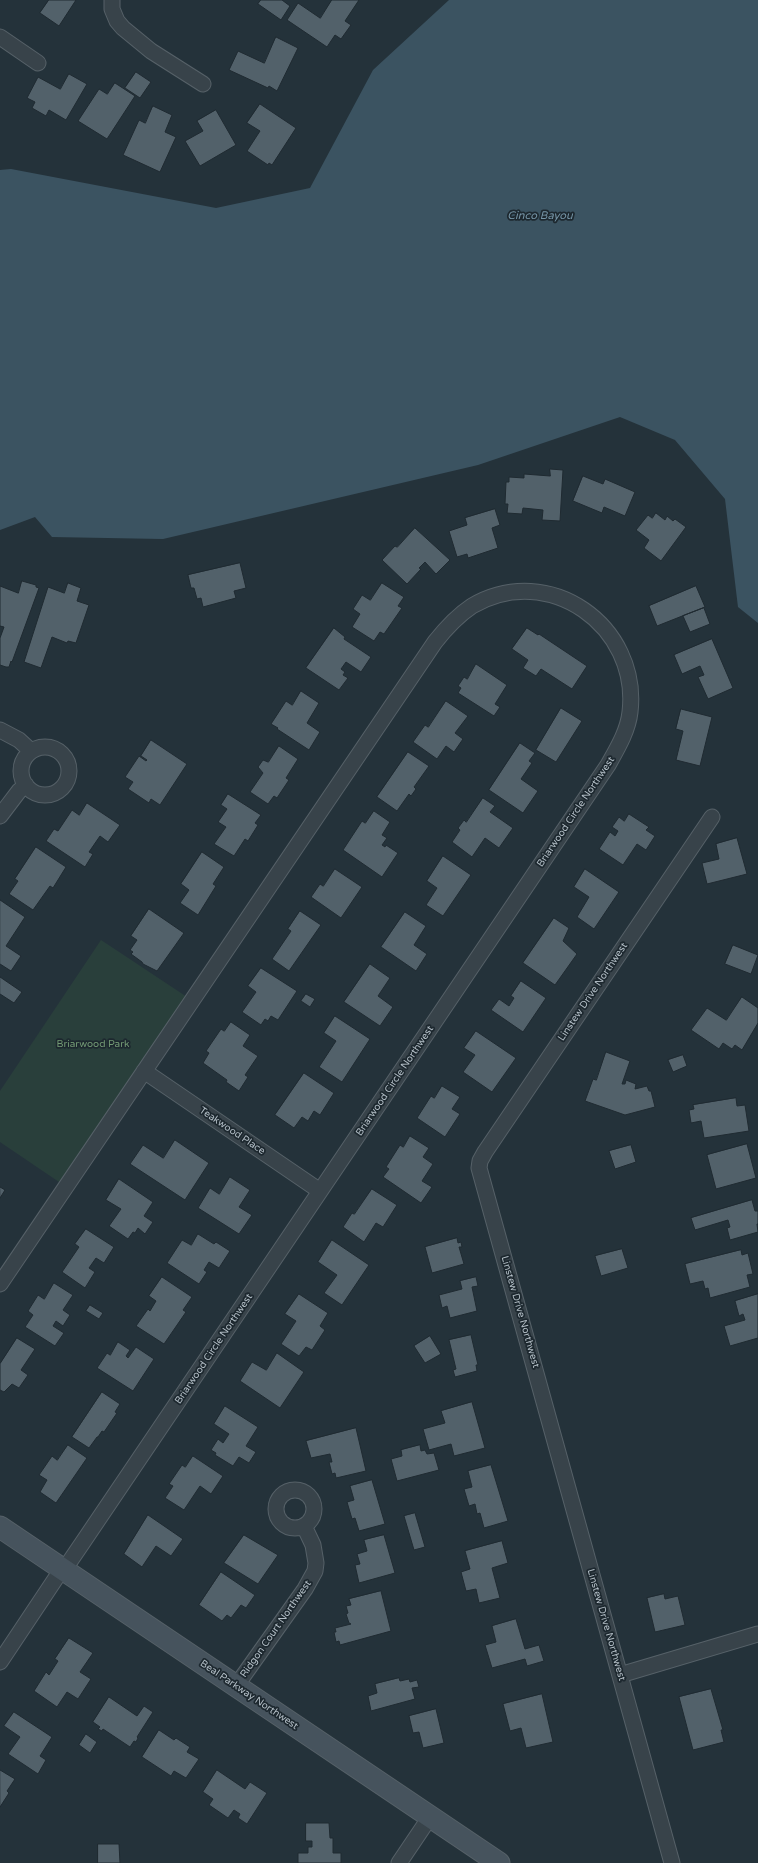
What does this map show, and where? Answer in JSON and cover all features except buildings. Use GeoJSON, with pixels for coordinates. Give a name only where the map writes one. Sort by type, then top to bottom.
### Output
{"type":"FeatureCollection","features":[{"type":"Feature","properties":{"kind":"main road","name":"Beal Parkway Northwest"},"geometry":{"type":"LineString","coordinates":[[0,1527],[499,1863]]}},
{"type":"Feature","properties":{"kind":"street"},"geometry":{"type":"LineString","coordinates":[[112,0],[112,9],[117,21],[123,28],[151,50],[203,84]]}},
{"type":"Feature","properties":{"kind":"street"},"geometry":{"type":"LineString","coordinates":[[0,37],[38,62]]}},
{"type":"Feature","properties":{"kind":"street","name":"Briarwood Circle Northwest"},"geometry":{"type":"LineString","coordinates":[[0,1284],[435,642],[451,623],[474,605],[496,596],[514,592],[543,593],[563,598],[579,606],[604,627],[617,644],[626,663],[631,683],[630,713],[626,730],[617,750],[604,772],[64,1570],[58,1575],[0,1662]]}},
{"type":"Feature","properties":{"kind":"street"},"geometry":{"type":"LineString","coordinates":[[0,730],[19,740],[31,751]]}},
{"type":"Feature","properties":{"kind":"street"},"geometry":{"type":"LineString","coordinates":[[49,747],[58,751],[65,757],[69,766],[69,775],[66,784],[59,790],[50,794],[41,795],[32,791],[26,785],[22,776],[21,767],[25,758],[31,751],[49,747]]}},
{"type":"Feature","properties":{"kind":"street"},"geometry":{"type":"LineString","coordinates":[[0,816],[19,791],[26,785]]}},
{"type":"Feature","properties":{"kind":"street","name":"Linstew Drive Northwest"},"geometry":{"type":"LineString","coordinates":[[672,1863],[481,1175],[480,1161],[712,818]]}},
{"type":"Feature","properties":{"kind":"street","name":"Teakwood Place"},"geometry":{"type":"LineString","coordinates":[[144,1071],[320,1191]]}},
{"type":"Feature","properties":{"kind":"street","name":"Ridgon Court Northwest"},"geometry":{"type":"LineString","coordinates":[[236,1686],[305,1589],[315,1571],[316,1563],[313,1545],[304,1526]]}},
{"type":"Feature","properties":{"kind":"street"},"geometry":{"type":"LineString","coordinates":[[620,1675],[758,1634]]}},
{"type":"Feature","properties":{"kind":"street"},"geometry":{"type":"LineString","coordinates":[[399,1863],[430,1817]]}},
{"type":"Feature","properties":{"kind":"green space","name":"Briarwood Park"},"geometry":{"type":"Polygon","coordinates":[[[101,940],[187,997],[62,1184],[0,1142],[0,1091],[101,940]]]}},
{"type":"Feature","properties":{"kind":"water","name":"Cinco Bayou"},"geometry":{"type":"Polygon","coordinates":[[[449,0],[758,0],[758,623],[738,607],[725,499],[675,440],[620,417],[478,465],[163,539],[52,537],[35,517],[0,530],[0,170],[11,169],[216,208],[310,188],[373,70],[449,0]]]}}]}
